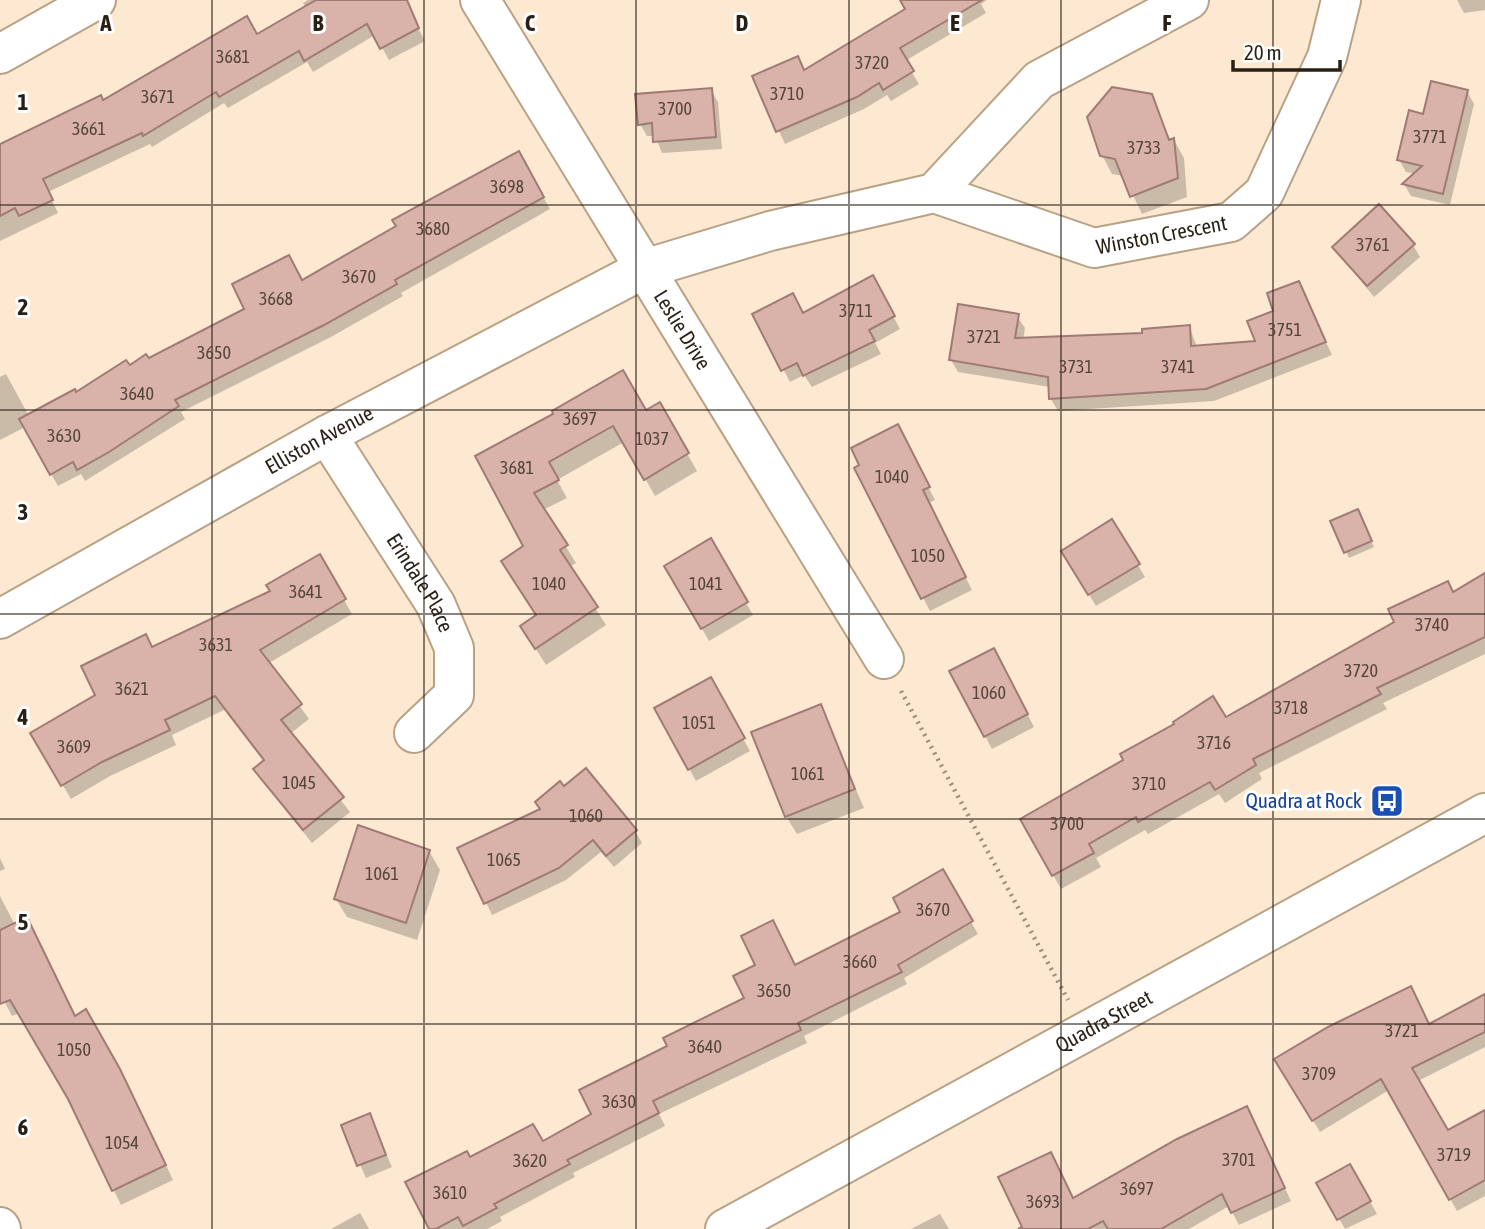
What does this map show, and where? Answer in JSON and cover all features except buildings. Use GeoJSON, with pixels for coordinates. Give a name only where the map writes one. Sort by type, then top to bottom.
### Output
{"type":"FeatureCollection","features":[{"type":"Feature","properties":{"kind":"street"},"geometry":{"type":"LineString","coordinates":[[0,54],[96,0]]}},
{"type":"Feature","properties":{"kind":"street","name":"Leslie Drive"},"geometry":{"type":"LineString","coordinates":[[480,0],[884,659]]}},
{"type":"Feature","properties":{"kind":"street"},"geometry":{"type":"LineString","coordinates":[[644,270],[770,231],[934,193],[1039,80],[1189,0]]}},
{"type":"Feature","properties":{"kind":"street","name":"Winston Crescent"},"geometry":{"type":"LineString","coordinates":[[934,193],[1094,248],[1230,222],[1264,193],[1327,57],[1341,0]]}},
{"type":"Feature","properties":{"kind":"street","name":"Elliston Avenue"},"geometry":{"type":"LineString","coordinates":[[0,619],[327,435],[644,270]]}},
{"type":"Feature","properties":{"kind":"street","name":"Erindale Place"},"geometry":{"type":"LineString","coordinates":[[327,435],[436,605],[454,648],[454,695],[414,733]]}},
{"type":"Feature","properties":{"kind":"street","name":"Quadra Street"},"geometry":{"type":"LineString","coordinates":[[724,1229],[1086,1034],[1485,813]]}},
{"type":"Feature","properties":{"kind":"path"},"geometry":{"type":"LineString","coordinates":[[884,659],[1086,1034]]}},
{"type":"Feature","properties":{"kind":"place","name":"Quadra at Rock"},"geometry":{"type":"Point","coordinates":[1387,801]}}]}
